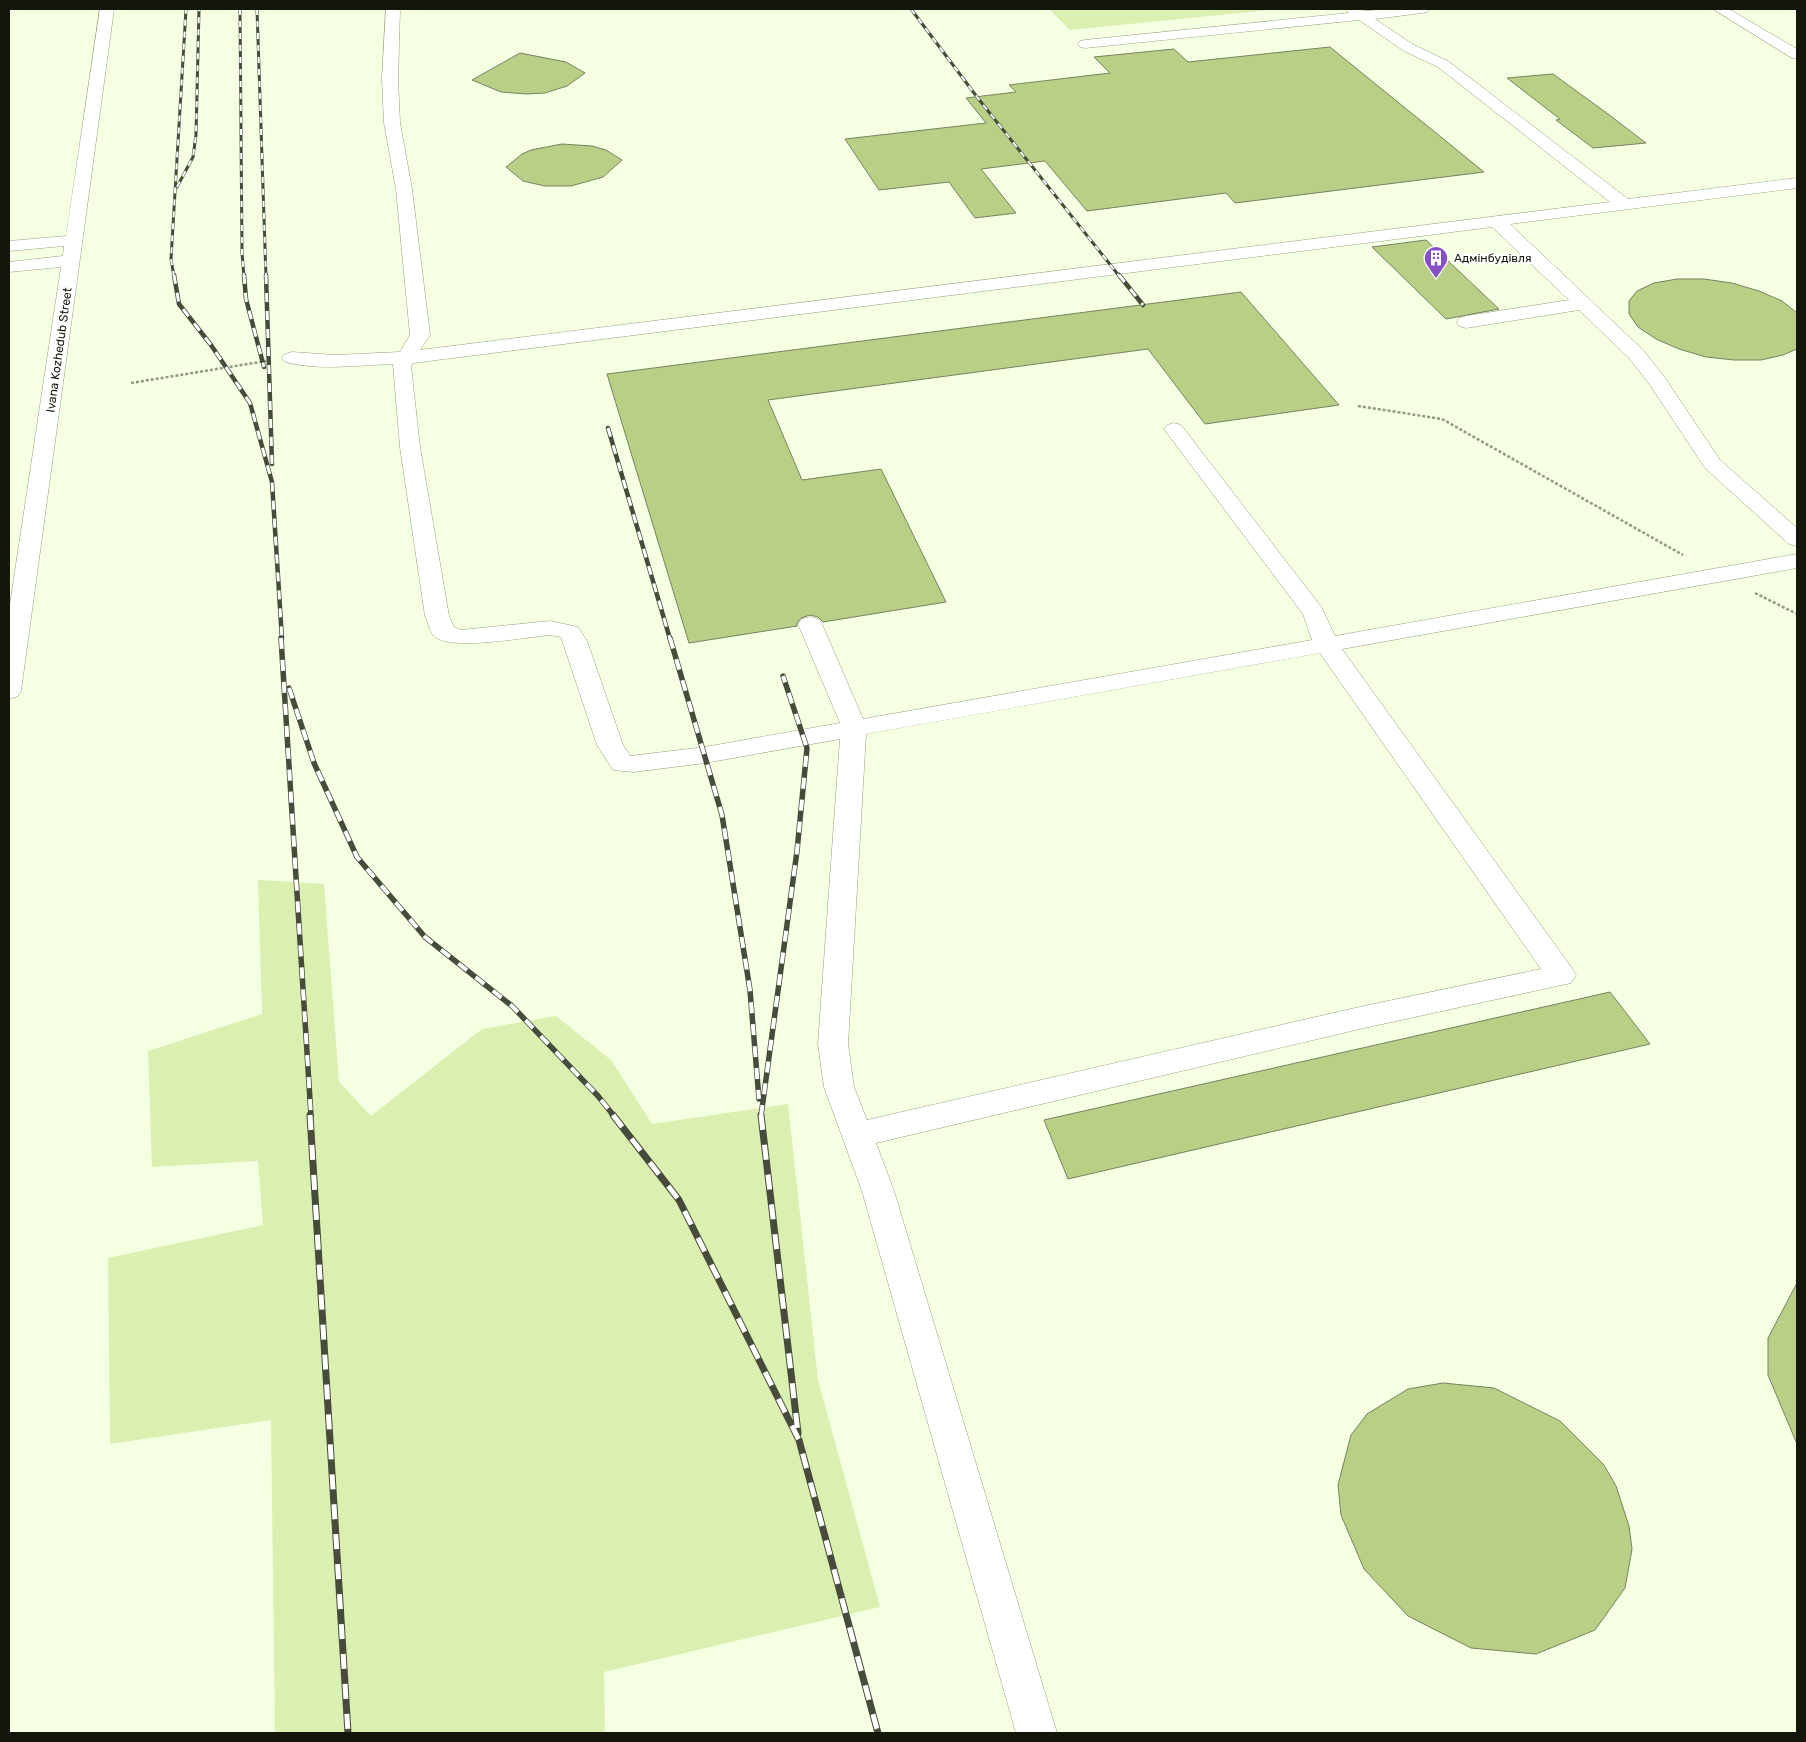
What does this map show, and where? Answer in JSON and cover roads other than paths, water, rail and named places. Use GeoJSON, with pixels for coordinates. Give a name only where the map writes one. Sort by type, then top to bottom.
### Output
{"type":"FeatureCollection","features":[{"type":"Feature","properties":{"kind":"street","name":"Ivana Kozhedub Street"},"geometry":{"type":"LineString","coordinates":[[9,692],[108,9]]}},
{"type":"Feature","properties":{"kind":"street"},"geometry":{"type":"LineString","coordinates":[[393,9],[390,79],[392,123],[404,189],[420,335],[401,366],[410,447],[437,616],[444,632],[459,637],[550,628],[570,632],[575,640],[610,745],[622,764],[705,754],[1797,561]]}},
{"type":"Feature","properties":{"kind":"street"},"geometry":{"type":"LineString","coordinates":[[1085,44],[1358,12],[1422,9]]}},
{"type":"Feature","properties":{"kind":"street"},"geometry":{"type":"LineString","coordinates":[[1720,9],[1797,55]]}},
{"type":"Feature","properties":{"kind":"street"},"geometry":{"type":"LineString","coordinates":[[1358,12],[1409,48],[1443,64],[1625,205]]}},
{"type":"Feature","properties":{"kind":"street"},"geometry":{"type":"LineString","coordinates":[[292,358],[321,363],[381,357],[406,358],[1797,183]]}},
{"type":"Feature","properties":{"kind":"street"},"geometry":{"type":"LineString","coordinates":[[1496,221],[1581,304],[1636,354],[1658,382],[1712,464],[1797,539]]}},
{"type":"Feature","properties":{"kind":"street"},"geometry":{"type":"LineString","coordinates":[[9,246],[75,240]]}},
{"type":"Feature","properties":{"kind":"street"},"geometry":{"type":"LineString","coordinates":[[9,267],[72,260]]}},
{"type":"Feature","properties":{"kind":"street"},"geometry":{"type":"LineString","coordinates":[[1466,322],[1581,304]]}},
{"type":"Feature","properties":{"kind":"street"},"geometry":{"type":"LineString","coordinates":[[857,1136],[1364,1017],[1561,975],[1326,644],[1314,613],[1174,429]]}},
{"type":"Feature","properties":{"kind":"street"},"geometry":{"type":"LineString","coordinates":[[810,624],[854,727],[833,1044],[839,1087],[881,1200],[1037,1733]]}},
{"type":"Feature","properties":{"kind":"railway"},"geometry":{"type":"LineString","coordinates":[[174,277],[171,259],[186,9]]}},
{"type":"Feature","properties":{"kind":"railway"},"geometry":{"type":"LineString","coordinates":[[177,187],[193,157],[196,135],[199,9]]}},
{"type":"Feature","properties":{"kind":"railway"},"geometry":{"type":"LineString","coordinates":[[240,9],[242,253],[244,277]]}},
{"type":"Feature","properties":{"kind":"railway"},"geometry":{"type":"LineString","coordinates":[[257,9],[266,277]]}},
{"type":"Feature","properties":{"kind":"railway"},"geometry":{"type":"LineString","coordinates":[[911,9],[977,97],[1120,277]]}},
{"type":"Feature","properties":{"kind":"railway"},"geometry":{"type":"LineString","coordinates":[[174,275],[179,304],[211,345],[250,403],[272,482],[282,639]]}},
{"type":"Feature","properties":{"kind":"railway"},"geometry":{"type":"LineString","coordinates":[[244,275],[246,299],[264,367]]}},
{"type":"Feature","properties":{"kind":"railway"},"geometry":{"type":"LineString","coordinates":[[266,275],[272,464]]}},
{"type":"Feature","properties":{"kind":"railway"},"geometry":{"type":"LineString","coordinates":[[1119,275],[1143,305]]}},
{"type":"Feature","properties":{"kind":"railway"},"geometry":{"type":"LineString","coordinates":[[608,428],[670,639]]}},
{"type":"Feature","properties":{"kind":"railway"},"geometry":{"type":"LineString","coordinates":[[281,638],[311,1116]]}},
{"type":"Feature","properties":{"kind":"railway"},"geometry":{"type":"LineString","coordinates":[[670,638],[722,815],[750,990],[759,1099]]}},
{"type":"Feature","properties":{"kind":"railway"},"geometry":{"type":"LineString","coordinates":[[761,1116],[797,851],[807,748],[783,676]]}},
{"type":"Feature","properties":{"kind":"railway"},"geometry":{"type":"LineString","coordinates":[[289,688],[314,763],[357,857],[425,937],[512,1006],[598,1096],[614,1116]]}},
{"type":"Feature","properties":{"kind":"railway"},"geometry":{"type":"LineString","coordinates":[[310,1115],[348,1733]]}},
{"type":"Feature","properties":{"kind":"railway"},"geometry":{"type":"LineString","coordinates":[[613,1115],[679,1200],[799,1440],[878,1733]]}},
{"type":"Feature","properties":{"kind":"railway"},"geometry":{"type":"LineString","coordinates":[[761,1116],[798,1433]]}},
{"type":"Feature","properties":{"kind":"place","name":"Адмінбудівля"},"geometry":{"type":"Point","coordinates":[1436,279]}}]}
